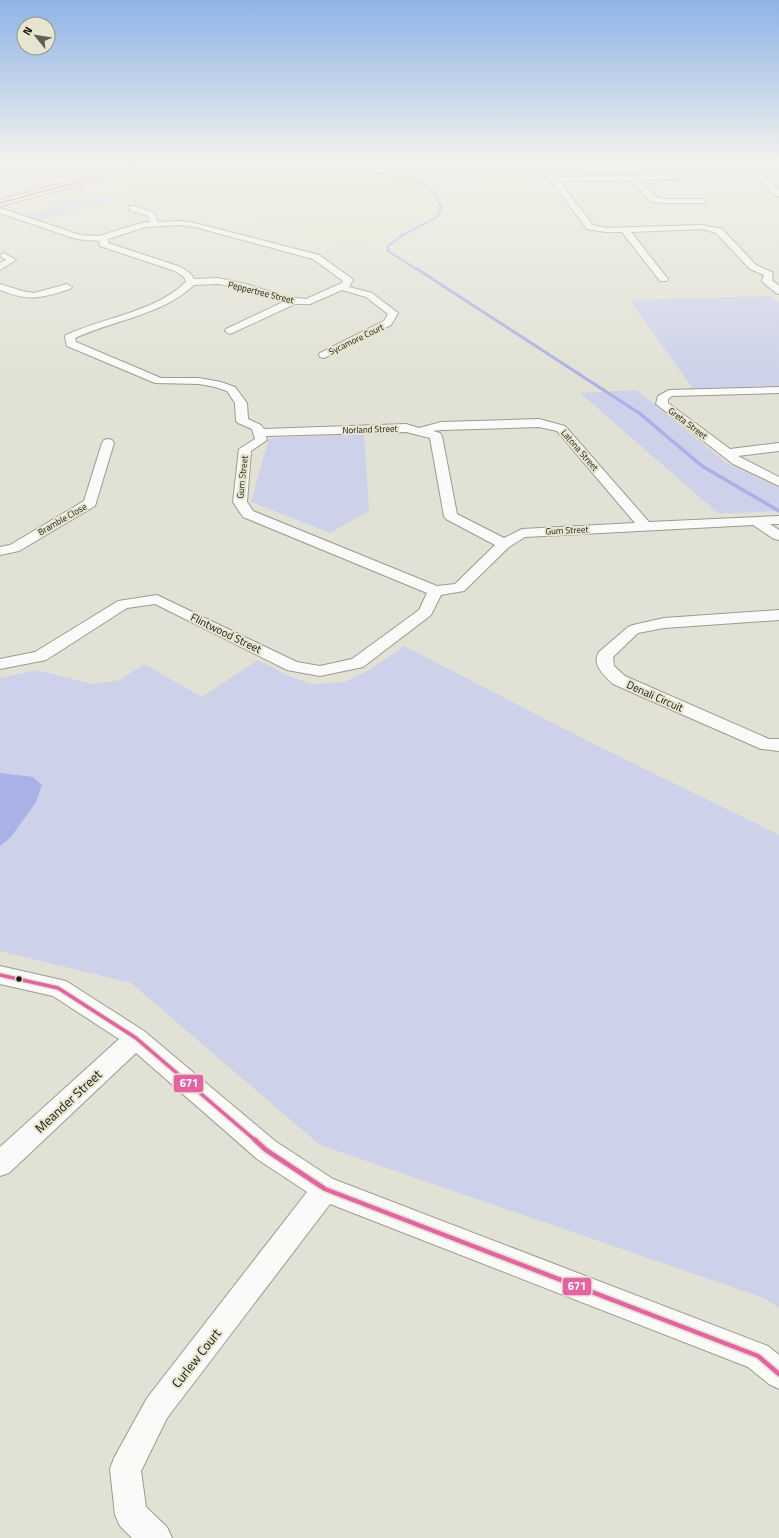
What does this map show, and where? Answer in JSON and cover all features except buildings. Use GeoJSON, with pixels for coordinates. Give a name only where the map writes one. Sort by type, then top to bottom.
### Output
{"type":"FeatureCollection","features":[{"type":"Feature","properties":{"kind":"street"},"geometry":{"type":"LineString","coordinates":[[64,232],[79,237],[105,240],[103,244],[178,269],[188,276],[192,282],[186,289],[170,299],[84,330],[70,338],[71,344],[159,381],[199,381],[217,384],[231,389],[240,403],[242,421],[257,427],[259,433]]}},
{"type":"Feature","properties":{"kind":"street"},"geometry":{"type":"LineString","coordinates":[[99,239],[122,232]]}},
{"type":"Feature","properties":{"kind":"street"},"geometry":{"type":"LineString","coordinates":[[221,232],[316,257],[348,280],[346,285],[340,287]]}},
{"type":"Feature","properties":{"kind":"street"},"geometry":{"type":"LineString","coordinates":[[626,232],[663,279]]}},
{"type":"Feature","properties":{"kind":"street"},"geometry":{"type":"LineString","coordinates":[[718,232],[722,234],[753,267],[769,274],[779,274]]}},
{"type":"Feature","properties":{"kind":"street"},"geometry":{"type":"LineString","coordinates":[[0,267],[12,260],[4,256]]}},
{"type":"Feature","properties":{"kind":"street"},"geometry":{"type":"LineString","coordinates":[[769,274],[767,281],[779,291]]}},
{"type":"Feature","properties":{"kind":"street","name":"Peppertree Street"},"geometry":{"type":"LineString","coordinates":[[192,282],[218,281],[242,286],[286,300],[307,302],[340,287]]}},
{"type":"Feature","properties":{"kind":"street"},"geometry":{"type":"LineString","coordinates":[[0,287],[22,296],[36,297],[67,287]]}},
{"type":"Feature","properties":{"kind":"street","name":"Sycamore Court"},"geometry":{"type":"LineString","coordinates":[[324,355],[388,323],[393,313],[369,295],[340,287]]}},
{"type":"Feature","properties":{"kind":"street"},"geometry":{"type":"LineString","coordinates":[[230,331],[293,301]]}},
{"type":"Feature","properties":{"kind":"street","name":"Greta Street"},"geometry":{"type":"LineString","coordinates":[[779,390],[669,393],[662,398],[662,404],[737,461],[779,482]]}},
{"type":"Feature","properties":{"kind":"street","name":"Latona Street"},"geometry":{"type":"LineString","coordinates":[[419,432],[440,426],[539,423],[561,428],[645,526]]}},
{"type":"Feature","properties":{"kind":"street","name":"Norland Street"},"geometry":{"type":"LineString","coordinates":[[259,433],[406,428],[436,436],[451,516],[504,544]]}},
{"type":"Feature","properties":{"kind":"street","name":"Gum Street"},"geometry":{"type":"LineString","coordinates":[[259,433],[261,440],[245,449],[240,502],[248,514],[436,591],[459,588],[504,544],[522,532],[779,520]]}},
{"type":"Feature","properties":{"kind":"street","name":"Bramble Close"},"geometry":{"type":"LineString","coordinates":[[0,551],[14,548],[90,504],[108,443]]}},
{"type":"Feature","properties":{"kind":"street"},"geometry":{"type":"LineString","coordinates":[[728,454],[779,447]]}},
{"type":"Feature","properties":{"kind":"street"},"geometry":{"type":"LineString","coordinates":[[755,521],[779,536]]}},
{"type":"Feature","properties":{"kind":"street","name":"Flintwood Street"},"geometry":{"type":"LineString","coordinates":[[0,664],[40,656],[123,604],[157,599],[293,666],[320,671],[357,663],[426,612],[436,591]]}},
{"type":"Feature","properties":{"kind":"street","name":"Denali Circuit"},"geometry":{"type":"LineString","coordinates":[[779,616],[664,623],[633,630],[606,656],[606,668],[618,680],[767,745],[779,745]]}},
{"type":"Feature","properties":{"kind":"street"},"geometry":{"type":"LineString","coordinates":[[0,975],[58,988],[136,1038],[266,1150],[325,1189],[758,1356],[779,1374]]}},
{"type":"Feature","properties":{"kind":"street","name":"Meander Street"},"geometry":{"type":"LineString","coordinates":[[0,1164],[136,1038]]}},
{"type":"Feature","properties":{"kind":"street","name":"Curlew Court"},"geometry":{"type":"LineString","coordinates":[[156,1538],[131,1515],[125,1469],[157,1408],[325,1189]]}},
{"type":"Feature","properties":{"kind":"shaded area"},"geometry":{"type":"Polygon","coordinates":[[[298,232],[394,232],[358,247],[298,232]]]}},
{"type":"Feature","properties":{"kind":"shaded area"},"geometry":{"type":"Polygon","coordinates":[[[772,296],[779,303],[779,386],[693,389],[630,300],[772,296]]]}},
{"type":"Feature","properties":{"kind":"shaded area"},"geometry":{"type":"Polygon","coordinates":[[[637,390],[725,462],[779,488],[779,511],[719,514],[580,393],[637,390]]]}},
{"type":"Feature","properties":{"kind":"shaded area"},"geometry":{"type":"Polygon","coordinates":[[[364,434],[369,511],[330,533],[251,502],[269,438],[364,434]]]}},
{"type":"Feature","properties":{"kind":"shaded area"},"geometry":{"type":"Polygon","coordinates":[[[404,646],[588,741],[779,835],[779,1308],[764,1298],[320,1145],[131,983],[0,951],[0,678],[37,670],[93,684],[120,680],[144,664],[202,697],[258,660],[291,677],[312,684],[344,682],[370,670],[404,646]]]}},
{"type":"Feature","properties":{"kind":"water"},"geometry":{"type":"Polygon","coordinates":[[[0,773],[33,777],[42,785],[36,802],[11,837],[0,846],[0,773]]]}},
{"type":"Feature","properties":{"kind":"waterway"},"geometry":{"type":"LineString","coordinates":[[409,232],[388,246],[388,251],[418,270]]}},
{"type":"Feature","properties":{"kind":"waterway"},"geometry":{"type":"LineString","coordinates":[[417,269],[639,413]]}},
{"type":"Feature","properties":{"kind":"waterway"},"geometry":{"type":"LineString","coordinates":[[638,412],[702,466],[779,511]]}},
{"type":"Feature","properties":{"kind":"transit line","name":"671"},"geometry":{"type":"LineString","coordinates":[[0,975],[58,988],[136,1038],[266,1150],[325,1189],[758,1356],[779,1374]]}}]}
